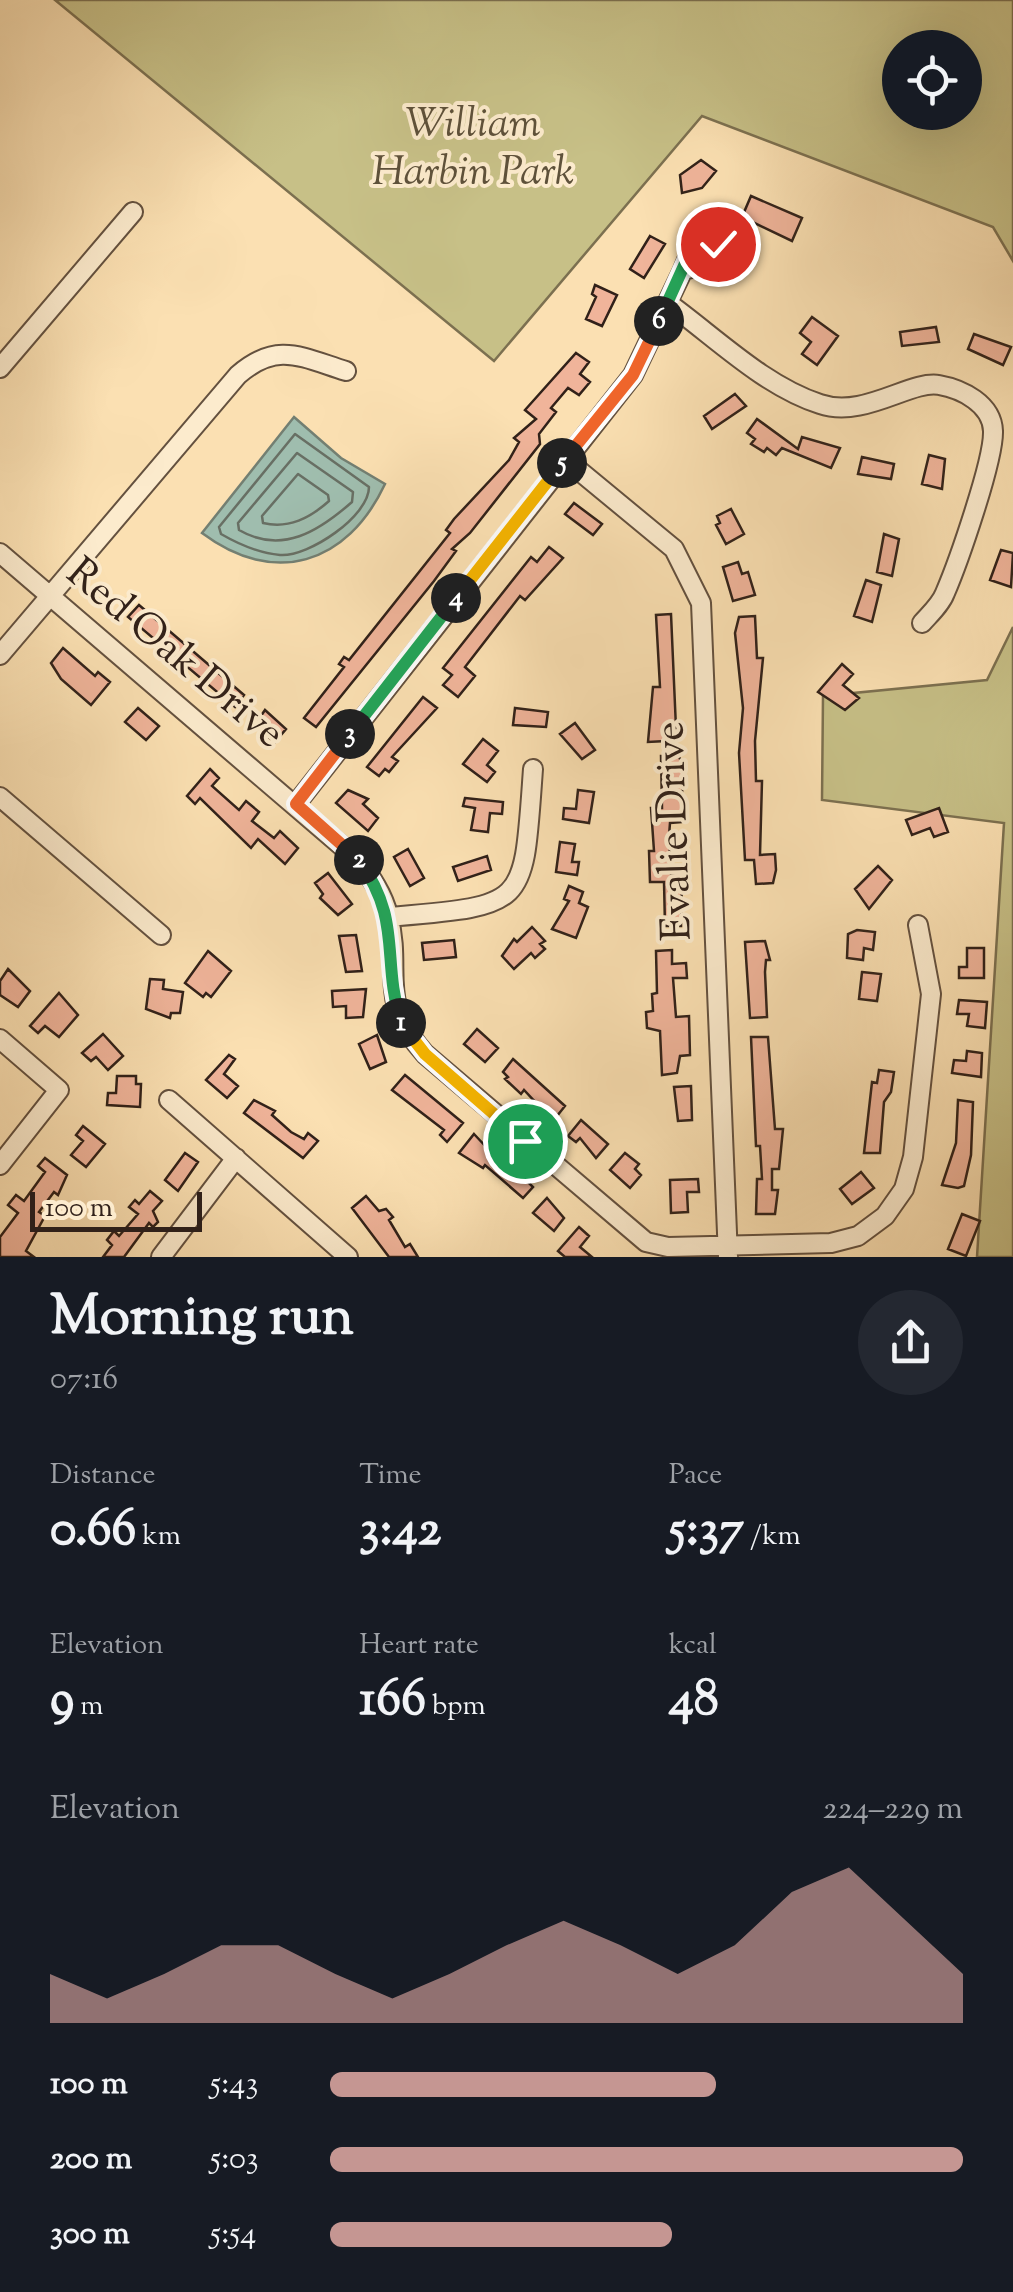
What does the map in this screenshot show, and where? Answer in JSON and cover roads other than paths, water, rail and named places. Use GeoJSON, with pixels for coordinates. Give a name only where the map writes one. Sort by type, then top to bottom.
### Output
{"type":"FeatureCollection","features":[{"type":"Feature","properties":{"kind":"street"},"geometry":{"type":"LineString","coordinates":[[0,368],[133,212]]}},
{"type":"Feature","properties":{"kind":"street"},"geometry":{"type":"LineString","coordinates":[[296,804],[633,375],[683,270]]}},
{"type":"Feature","properties":{"kind":"street"},"geometry":{"type":"LineString","coordinates":[[668,303],[787,390],[824,406],[856,407],[934,384],[966,392],[984,409],[994,429],[987,459],[944,596],[922,623]]}},
{"type":"Feature","properties":{"kind":"street"},"geometry":{"type":"LineString","coordinates":[[0,654],[238,374],[258,358],[294,354],[346,371]]}},
{"type":"Feature","properties":{"kind":"street","name":"Evalie Drive"},"geometry":{"type":"LineString","coordinates":[[565,459],[674,550],[700,602],[728,1250]]}},
{"type":"Feature","properties":{"kind":"street","name":"Red Oak Drive"},"geometry":{"type":"LineString","coordinates":[[0,553],[358,860],[377,886],[389,917],[392,994],[403,1029],[425,1054],[646,1242],[728,1250],[831,1243],[858,1236],[885,1216],[904,1189],[913,1157],[931,994],[918,925]]}},
{"type":"Feature","properties":{"kind":"street"},"geometry":{"type":"LineString","coordinates":[[389,917],[482,909],[502,900],[518,881],[526,856],[532,768]]}},
{"type":"Feature","properties":{"kind":"street"},"geometry":{"type":"LineString","coordinates":[[0,796],[162,935]]}},
{"type":"Feature","properties":{"kind":"street"},"geometry":{"type":"LineString","coordinates":[[0,1038],[59,1090],[0,1166]]}},
{"type":"Feature","properties":{"kind":"street"},"geometry":{"type":"LineString","coordinates":[[170,1100],[348,1257]]}},
{"type":"Feature","properties":{"kind":"street"},"geometry":{"type":"LineString","coordinates":[[160,1257],[236,1158]]}},
{"type":"Feature","properties":{"kind":"water"},"geometry":{"type":"Polygon","coordinates":[[[294,417],[341,458],[385,484],[369,512],[329,549],[306,559],[282,563],[256,560],[229,550],[202,533],[294,417]]]}},
{"type":"Feature","properties":{"kind":"park label","name":"William Harbin Park"},"geometry":{"type":"Point","coordinates":[473,150]}}]}
